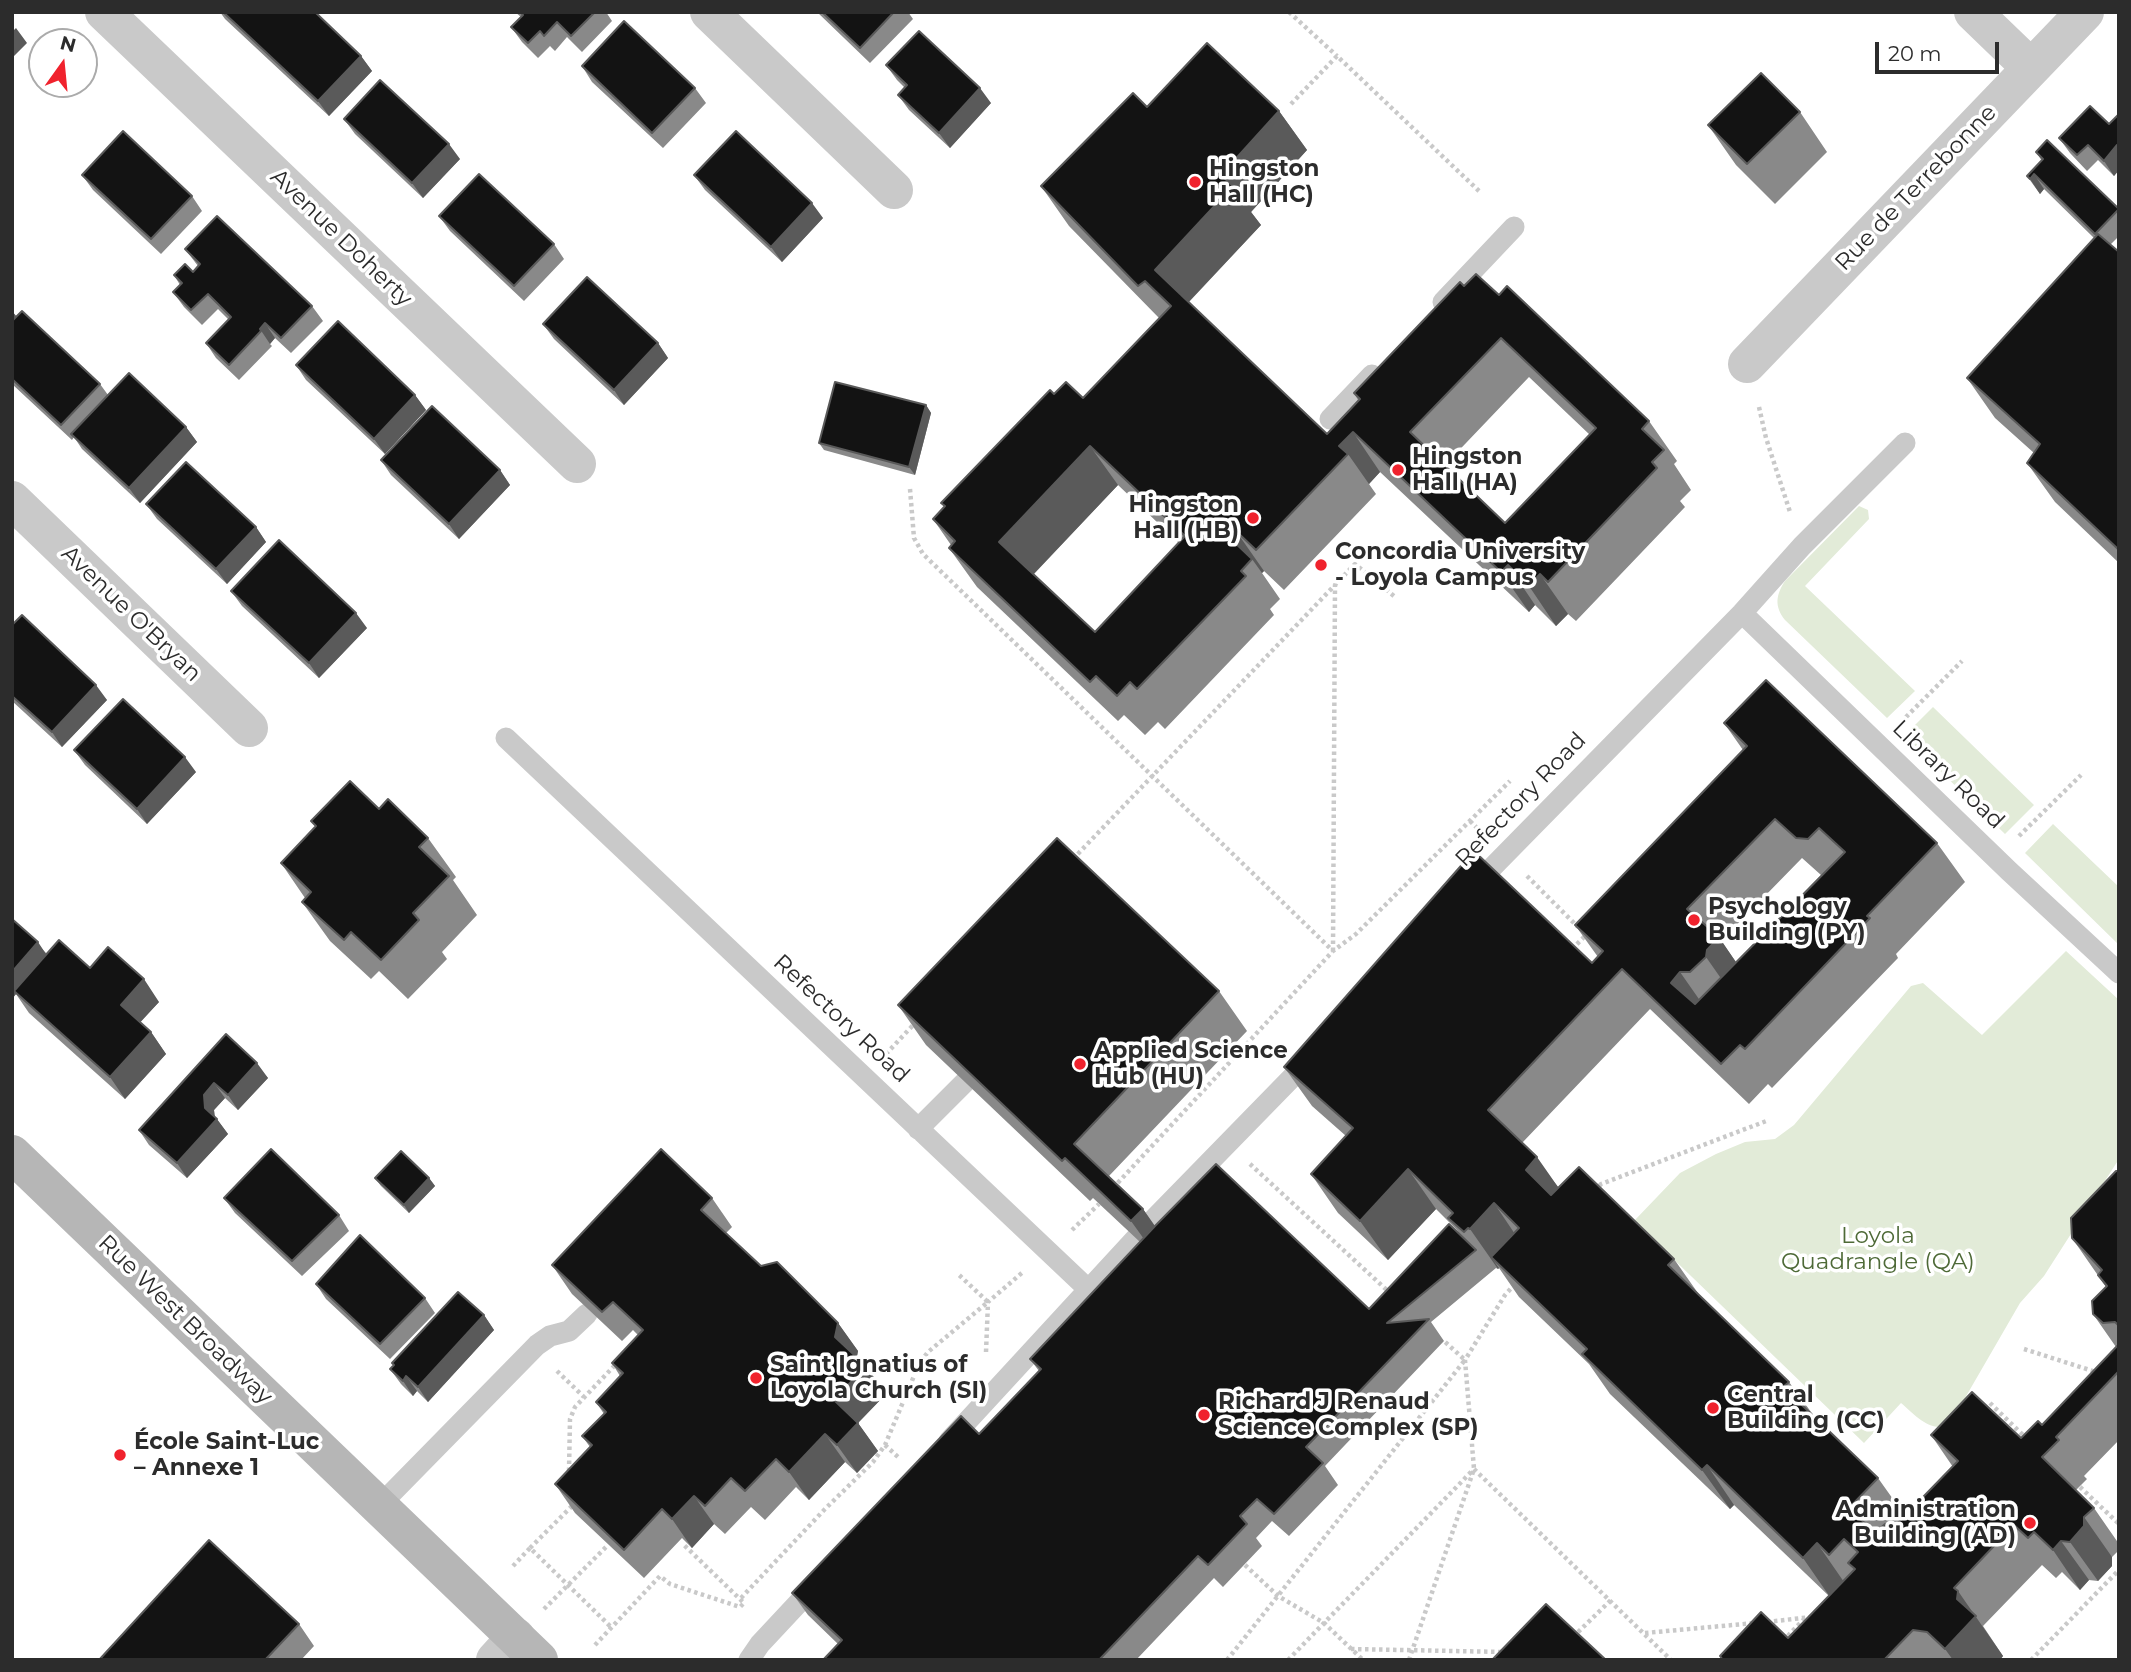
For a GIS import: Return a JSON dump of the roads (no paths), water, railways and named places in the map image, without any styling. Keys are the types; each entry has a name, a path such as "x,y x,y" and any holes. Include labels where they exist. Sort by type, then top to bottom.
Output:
{"street":[{"name":"Avenue Doherty","path":"104,12 577,464"},
{"path":"709,12 894,190"},
{"path":"1973,12 2031,68"},
{"name":"Rue de Terrebonne","path":"1747,364 2085,12"},
{"name":"Avenue O'Bryan","path":"12,500 249,728"},
{"name":"Rue West Broadway","path":"12,1154 379,1506 517,1652"}],"lane":[{"path":"1427,318 1514,227"},
{"path":"1330,419 1388,359"},
{"name":"Refectory Road","path":"1457,904 1905,443"},
{"name":"Library Road","path":"1742,613 2009,871 2119,973"},
{"name":"Refectory Road","path":"506,738 1089,1290"},
{"path":"939,1452 1142,1232 1324,1045"},
{"path":"918,1129 965,1082"},
{"path":"379,1506 537,1345 550,1336 569,1331 587,1314"},
{"path":"749,1660 760,1644 832,1566"}],"place":[{"name":"Hingston Hall (HC)","path":"1195,182"},
{"name":"Hingston Hall (HA)","path":"1398,470"},
{"name":"Hingston Hall (HB)","path":"1253,518"},
{"name":"Concordia University - Loyola Campus","path":"1321,565"},
{"name":"Psychology Building (PY)","path":"1694,920"},
{"name":"Applied Science Hub (HU)","path":"1080,1064"},
{"name":"Saint Ignatius of Loyola Church (SI)","path":"756,1378"},
{"name":"Central Building (CC)","path":"1713,1408"},
{"name":"Richard J Renaud Science Complex (SP)","path":"1204,1415"},
{"name":"École Saint-Luc – Annexe 1","path":"120,1455"},
{"name":"Administration Building (AD)","path":"2030,1523"}],"park label":[{"name":"Loyola Quadrangle (QA)","path":"1878,1249"}]}
